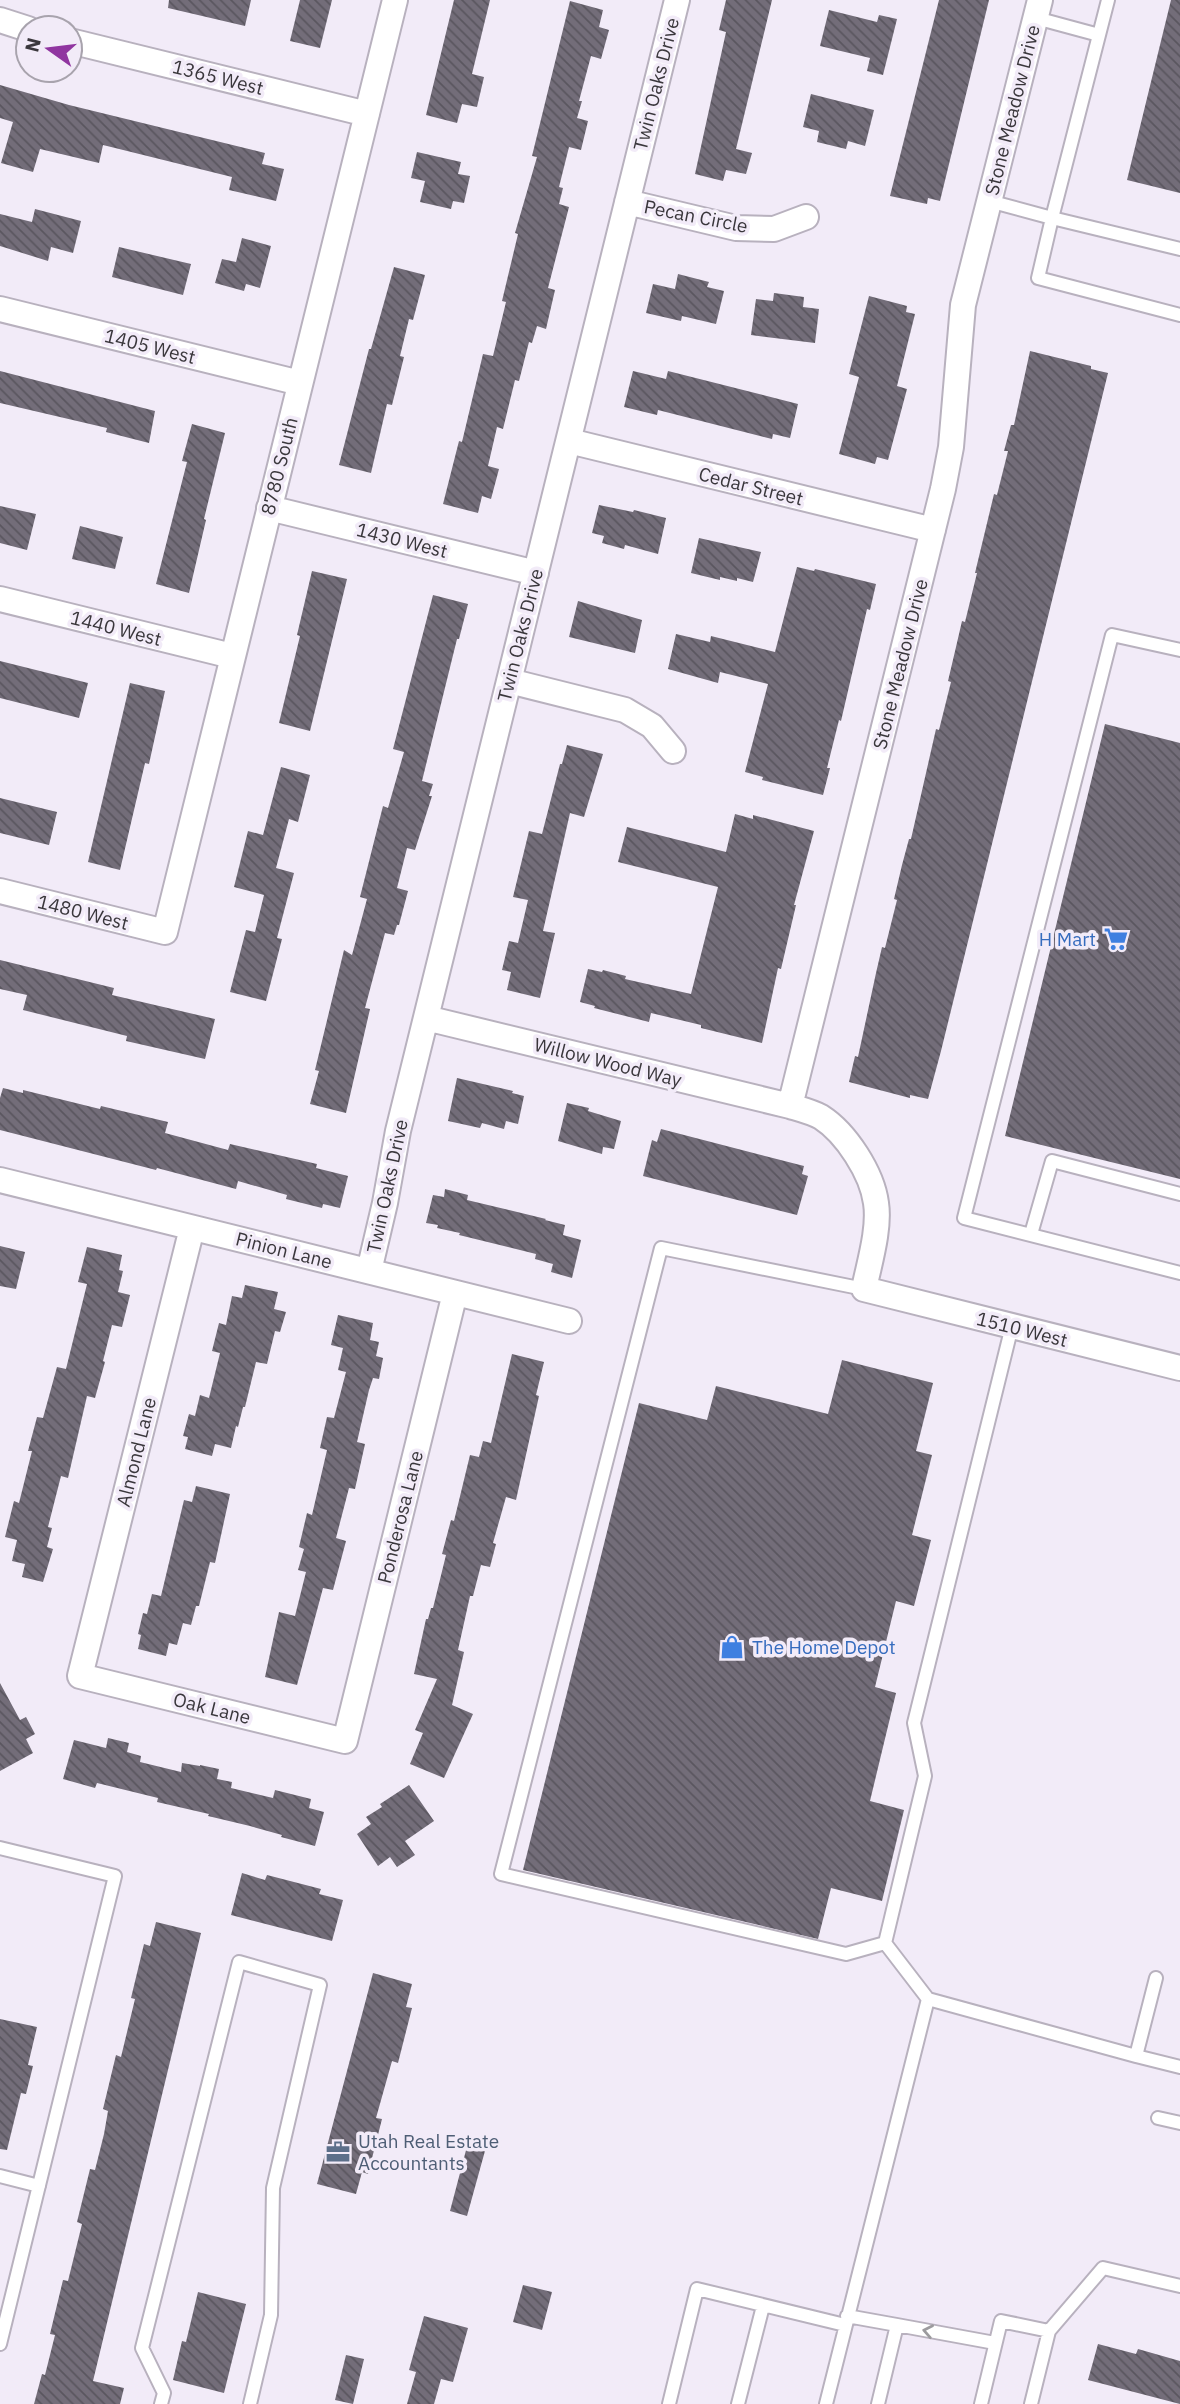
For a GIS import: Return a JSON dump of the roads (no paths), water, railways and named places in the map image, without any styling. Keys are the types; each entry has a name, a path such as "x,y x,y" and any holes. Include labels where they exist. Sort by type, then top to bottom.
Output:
{"street":[{"name":"8780 South","path":"165,932 395,0"},
{"name":"Twin Oaks Drive","path":"369,1270 398,1131 677,0"},
{"name":"Stone Meadow Drive","path":"790,1106 933,530 951,447 963,305 1038,9"},
{"name":"1365 West","path":"84,44 367,114"},
{"name":"Pecan Circle","path":"627,202 736,228 774,229 806,217"},
{"name":"1405 West","path":"0,309 300,383"},
{"name":"Cedar Street","path":"569,441 933,530"},
{"name":"1430 West","path":"269,508 536,573"},
{"name":"1440 West","path":"0,599 232,656"},
{"path":"509,681 625,710 652,726 673,751"},
{"name":"1480 West","path":"0,891 165,932"},
{"name":"Willow Wood Way","path":"426,1018 790,1106"},
{"path":"790,1106 819,1116 844,1137 862,1164 876,1203 874,1239 864,1289"},
{"name":"Pinion Lane","path":"0,1180 569,1321"},
{"name":"Almond Lane","path":"80,1676 192,1228"},
{"name":"1510 West","path":"864,1289 1180,1368"},
{"name":"Ponderosa Lane","path":"345,1741 456,1293"},
{"name":"Oak Lane","path":"80,1676 345,1741"}],"lane":[{"path":"1108,0 1038,278 1180,315"},
{"path":"1038,9 1099,35"},
{"path":"989,201 1180,249"},
{"path":"1180,650 1112,635 964,1218 1180,1273"},
{"path":"1031,1234 1052,1161 1180,1194"},
{"path":"864,1289 661,1248 501,1874 846,1954 884,1943"},
{"path":"884,1943 925,1776 914,1723 1012,1326"},
{"path":"0,1848 115,1876 0,2344"},
{"path":"884,1943 928,1999 1180,2067"},
{"path":"161,2404 164,2393 142,2348 239,1962 320,1985 273,2188 271,2315 250,2404"},
{"path":"1136,2056 1156,1978"},
{"path":"826,2404 928,1999"},
{"path":"1158,2118 1180,2123"},
{"path":"0,2176 39,2186"},
{"path":"1031,2404 1049,2332 1103,2268 1180,2286"},
{"path":"668,2404 697,2289 763,2306 846,2320 897,2325 995,2343"},
{"path":"738,2404 763,2306"},
{"path":"981,2404 1001,2321 1049,2332"},
{"path":"878,2404 897,2325"}],"place":[{"name":"H Mart","path":"1116,939"},
{"name":"The Home Depot","path":"732,1647"},
{"name":"Utah Real Estate Accountants","path":"338,2152"}]}
